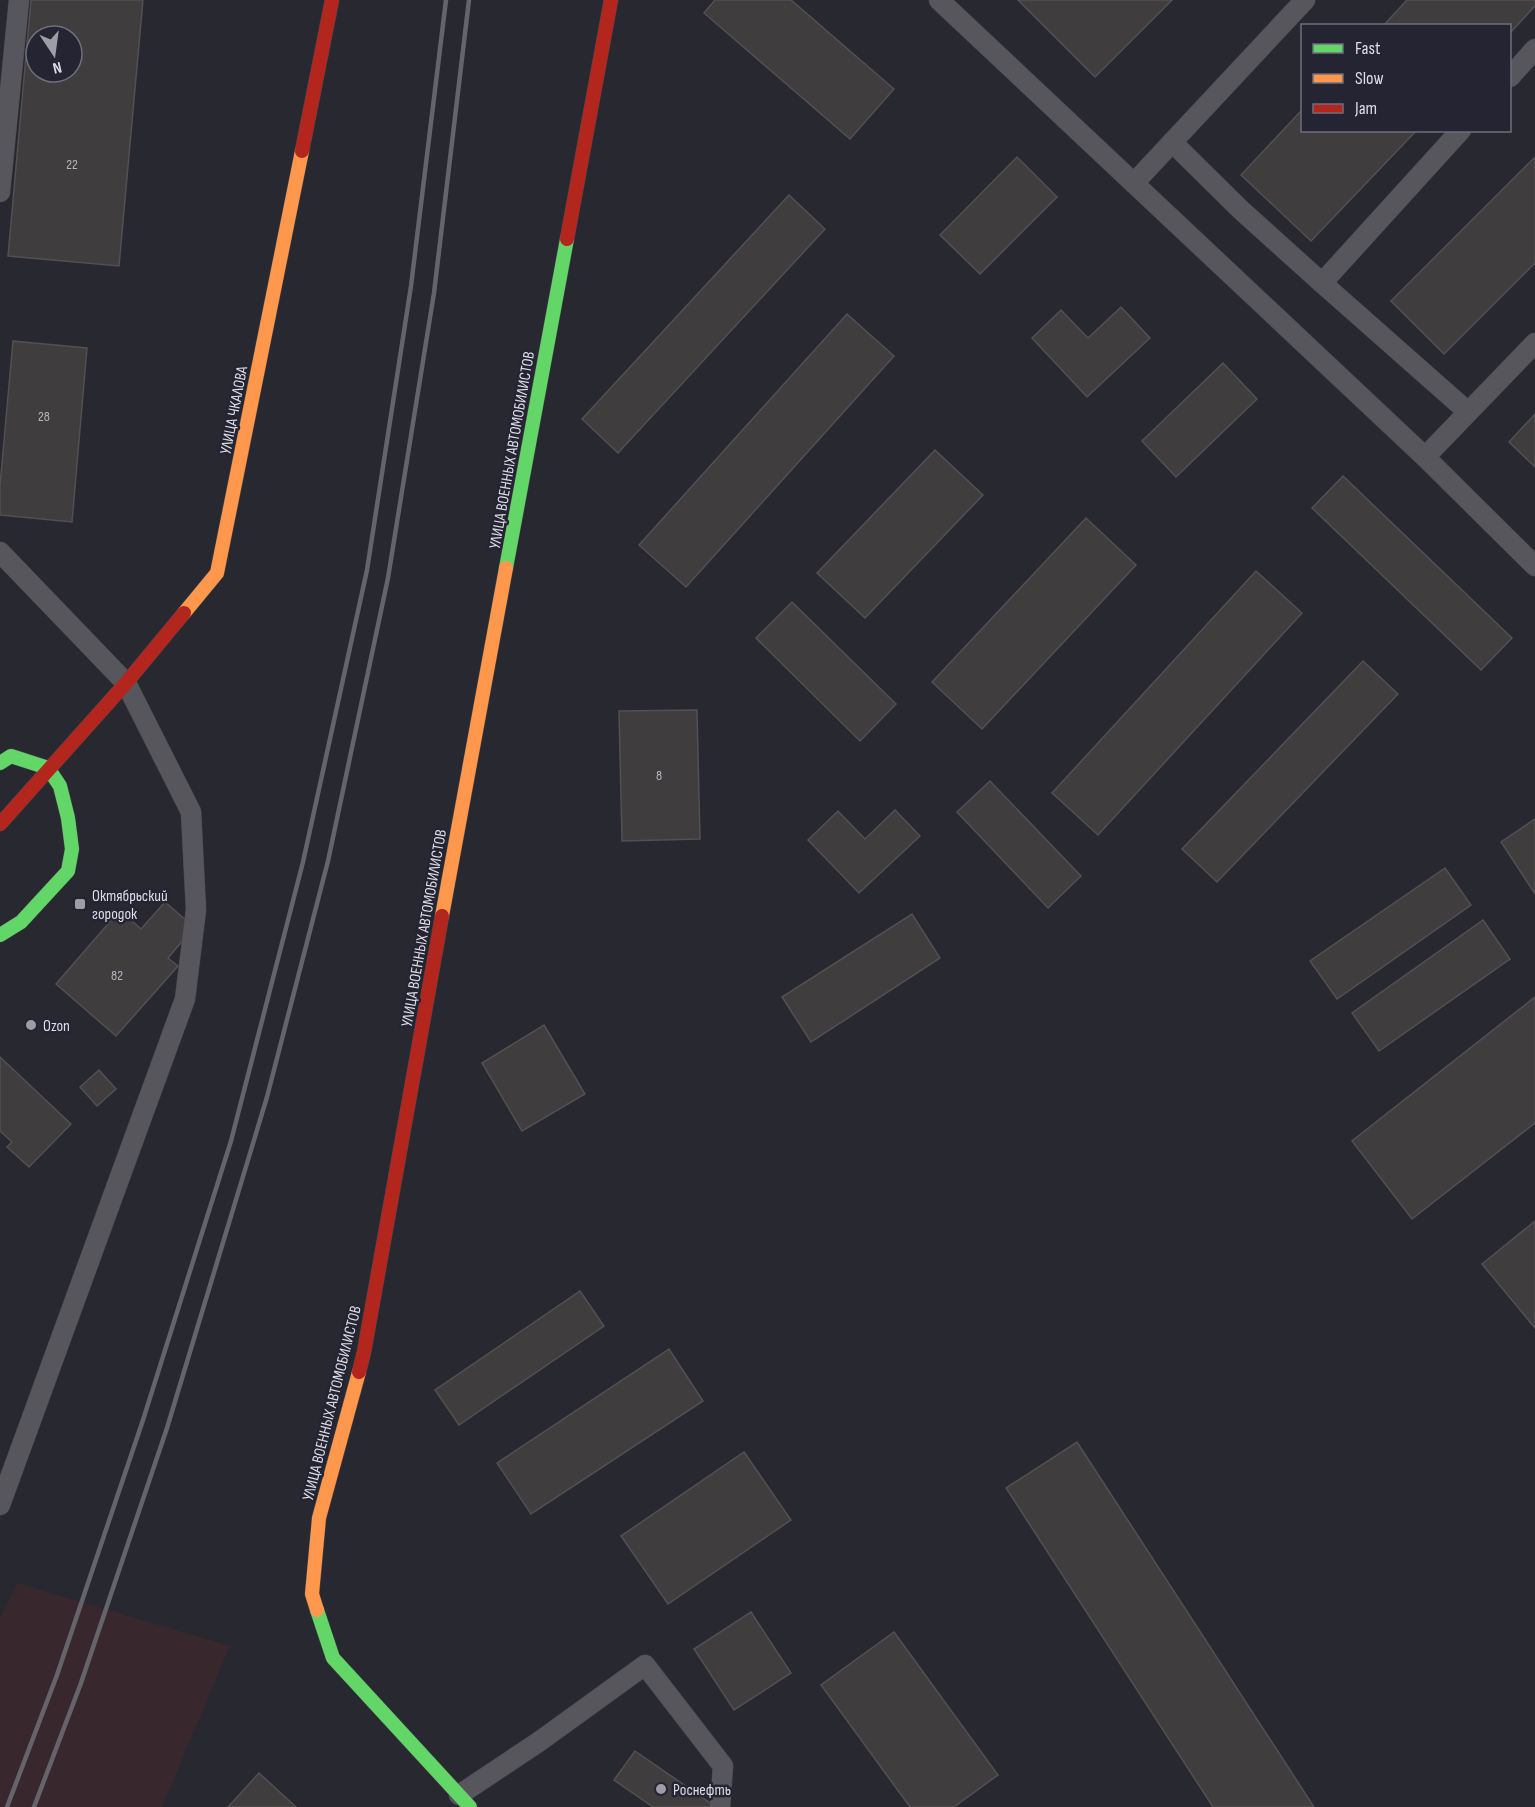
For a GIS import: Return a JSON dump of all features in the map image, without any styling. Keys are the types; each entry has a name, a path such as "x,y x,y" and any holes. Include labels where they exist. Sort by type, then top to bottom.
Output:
{"street":[{"name":"УЛИЦА ЧКАЛОВА","path":"0,824 126,683 217,573 333,0"},
{"name":"УЛИЦА ВОЕННЫХ АВТОМОБИЛИСТОВ","path":"465,1801 333,1658 312,1594 319,1518 364,1352 610,0"},
{"path":"0,763 11,756 48,768 60,786 68,818 72,849 68,872 21,922 0,935"}],"lane":[{"path":"0,192 19,0"},
{"path":"939,0 1425,457 1535,566"},
{"path":"1134,183 1305,0"},
{"path":"1511,75 1535,49"},
{"path":"1322,283 1459,132"},
{"path":"1172,142 1241,210 1468,412"},
{"path":"1425,457 1535,343"},
{"path":"0,552 126,683 191,812 196,910 185,999 0,1505"},
{"path":"465,1801 540,1742 645,1665 723,1766 720,1807"}],"shaded area":[{"path":"17,1583 230,1646 162,1807 0,1807 0,1618"}],"building":[{"path":"31,0 143,0 119,266 8,256 24,78 24,84 84,84 84,24 29,24"},
{"path":"715,0 791,0 894,89 850,139 704,13"},
{"path":"1018,0 1172,0 1095,77"},
{"path":"1407,0 1535,0 1535,6 1511,32 1511,24 1385,24"},
{"path":"1301,111 1301,132 1415,132 1311,241 1241,175"},
{"path":"1017,157 1057,197 980,274 940,235"},
{"path":"1535,157 1535,263 1444,354 1391,301"},
{"path":"789,195 825,229 618,453 582,419"},
{"path":"1121,307 1150,338 1087,397 1032,338 1061,310 1088,338"},
{"path":"847,314 894,356 686,587 639,545"},
{"path":"13,341 87,348 72,522 0,515 0,485"},
{"path":"1223,363 1257,399 1176,477 1142,441"},
{"path":"1535,414 1535,467 1509,442"},
{"path":"935,450 983,495 865,618 817,573"},
{"path":"1343,476 1512,638 1481,670 1312,508"},
{"path":"1086,518 1136,565 982,729 932,682"},
{"path":"1256,571 1302,613 1098,835 1052,793"},
{"path":"792,602 896,704 860,741 756,638"},
{"path":"1363,661 1398,694 1217,882 1182,849"},
{"path":"697,710 700,839 622,841 619,711"},
{"path":"990,781 1081,876 1048,908 957,812"},
{"path":"895,810 920,836 859,893 808,840 838,811 865,839"},
{"path":"1535,819 1535,894 1501,842"},
{"path":"1445,868 1471,905 1337,999 1310,961"},
{"path":"165,902 194,927 168,958 178,966 116,1036 56,984 120,910 141,929"},
{"path":"912,914 940,958 811,1042 782,997"},
{"path":"1483,920 1510,959 1379,1051 1352,1013"},
{"path":"1535,997 1535,1123 1412,1219 1352,1141"},
{"path":"544,1025 585,1094 522,1131 482,1063"},
{"path":"0,1057 71,1124 29,1167 7,1147 12,1142 0,1131"},
{"path":"99,1070 116,1089 97,1106 80,1087"},
{"path":"1535,1221 1535,1328 1482,1264"},
{"path":"580,1291 604,1326 459,1425 435,1390"},
{"path":"669,1349 703,1401 531,1514 497,1463"},
{"path":"1077,1442 1314,1807 1213,1807 1006,1488"},
{"path":"744,1452 791,1520 668,1604 621,1536"},
{"path":"751,1612 791,1673 734,1710 694,1649"},
{"path":"894,1632 998,1775 954,1807 910,1807 821,1685"},
{"path":"635,1751 716,1807 653,1807 614,1780"},
{"path":"259,1773 296,1807 228,1807"}],"railway":[{"path":"7,1807 57,1675 143,1420 231,1141 303,862 367,570 411,286 446,0"},
{"path":"34,1807 81,1683 167,1428 267,1097 328,861 388,578 434,293 469,0"}],"traffic: fast":[{"path":"506,568 567,239"},
{"path":"0,763 11,756 48,768 60,786 68,818 72,849 68,871 21,922 0,935"},
{"path":"317,1610 333,1658 470,1807"}],"traffic: slow":[{"path":"184,613 217,573 302,151"},
{"path":"442,916 506,568"},
{"path":"317,1610 312,1594 319,1518 359,1372"}],"traffic: jam":[{"path":"302,151 332,0"},
{"path":"567,239 611,0"},
{"path":"0,824 126,683 184,613"},
{"path":"359,1372 442,916"}],"place":[{"name":"Октябрьский городок","path":"80,904"},
{"name":"Ozon","path":"31,1025"},
{"name":"Роснефть","path":"661,1789"}]}
